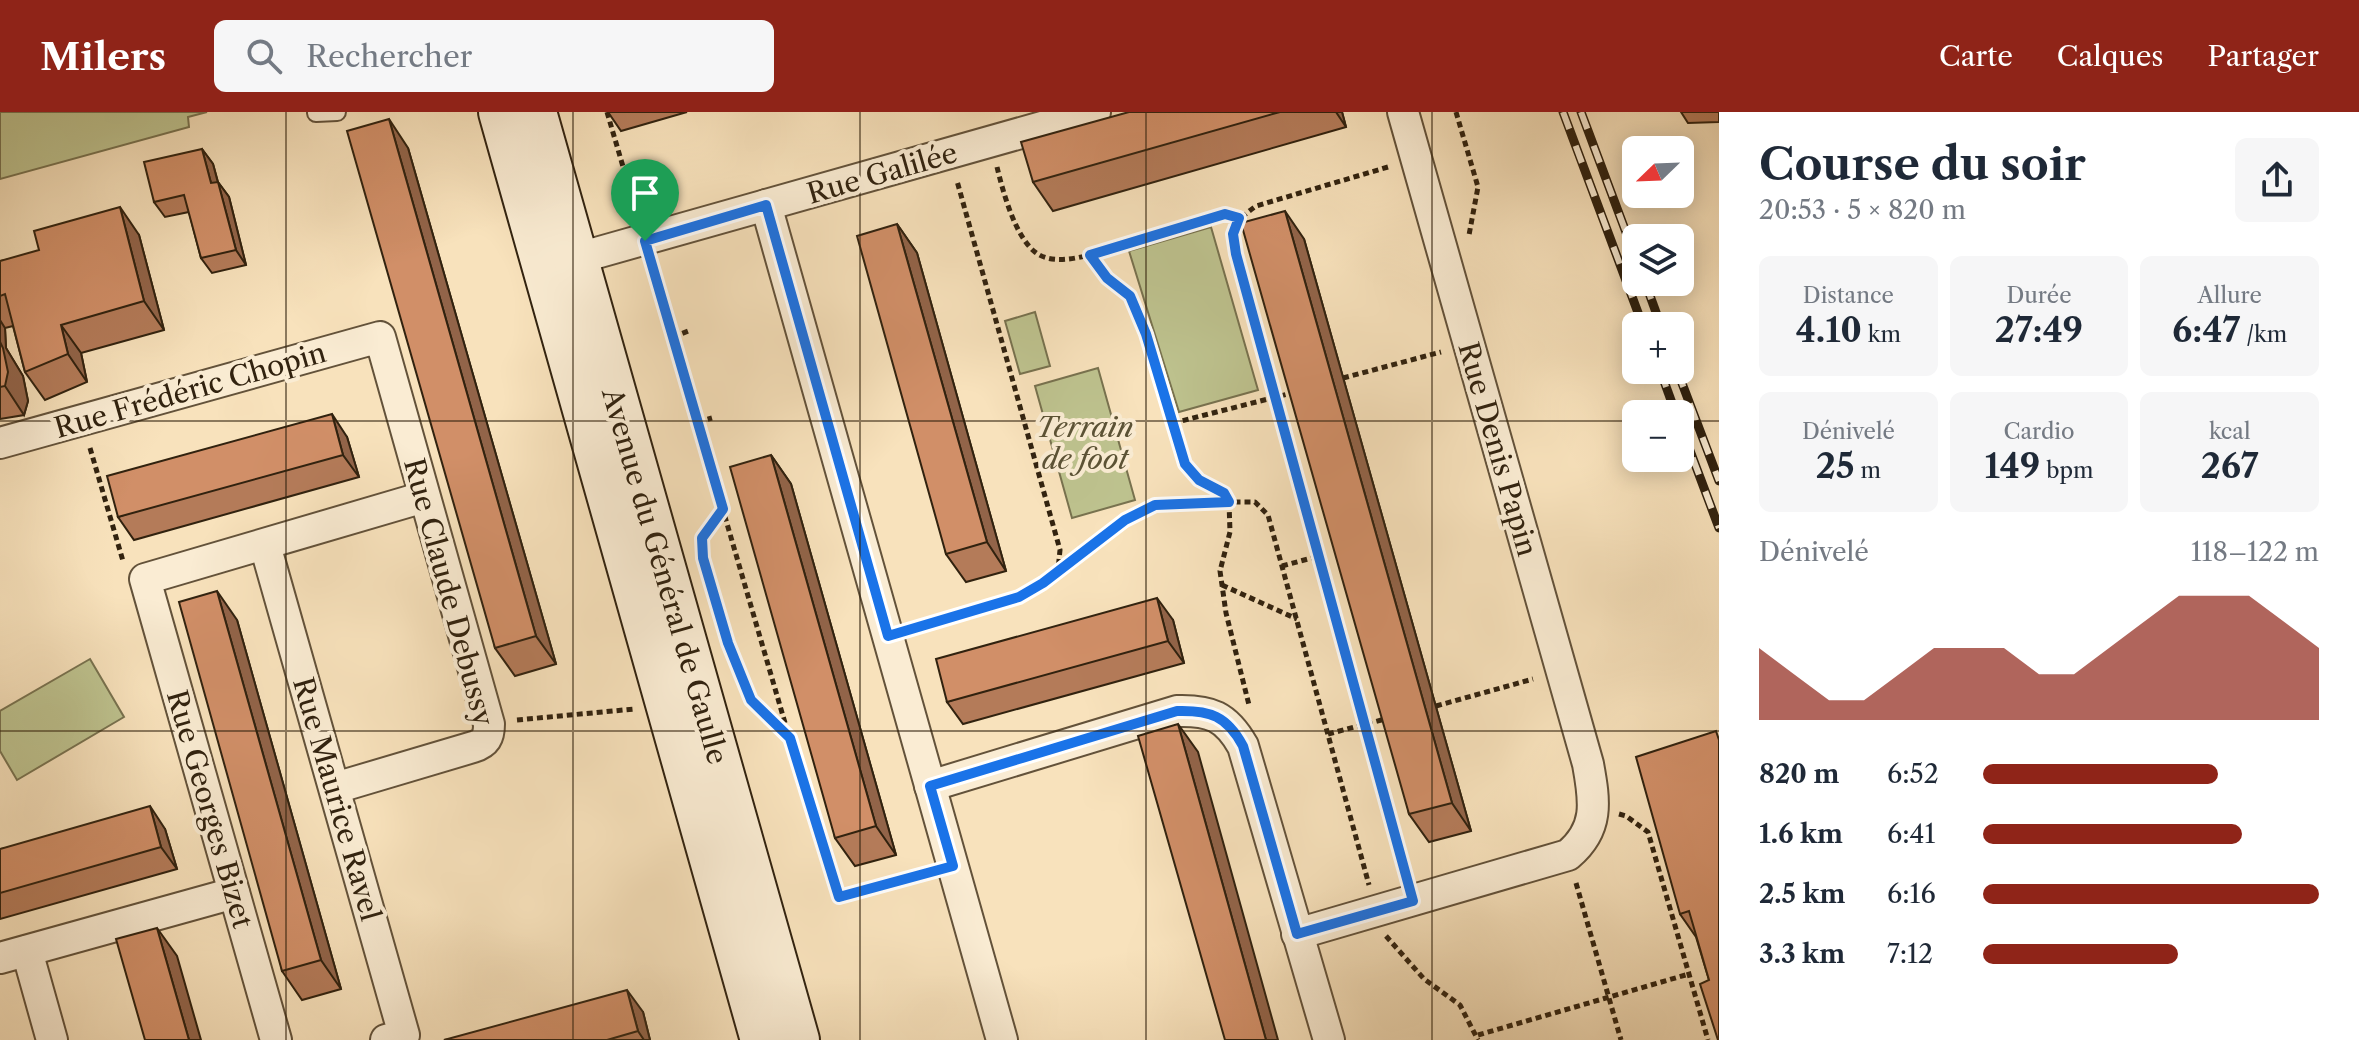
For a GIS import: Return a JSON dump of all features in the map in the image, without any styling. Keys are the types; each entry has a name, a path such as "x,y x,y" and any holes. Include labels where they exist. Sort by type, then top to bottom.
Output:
{"main road":[{"name":"Avenue du Général de Gaulle","path":"501,112 763,1040"},
{"name":"Avenue du Général de Gaulle","path":"534,112 797,1040"}],"street":[{"name":"Rue Galilée","path":"575,259 1095,112"},
{"name":"Rue Denis Papin","path":"1403,112 1562,672 1593,796"},
{"path":"766,205 1002,1040"},
{"name":"Rue Frédéric Chopin","path":"0,443 380,337"},
{"name":"Rue Claude Debussy","path":"335,788 483,744 489,736 489,724 380,337"},
{"path":"145,579 424,497"},
{"name":"Rue Maurice Ravel","path":"265,545 404,1035 386,1040"},
{"name":"Rue Georges Bizet","path":"145,579 276,1040"},
{"path":"930,786 1177,711 1209,714 1223,719 1235,731 1249,765 1329,1040"},
{"path":"1297,934 1568,855 1588,834 1593,796"},
{"path":"52,1040 14,955 234,893"}],"lane":[{"path":"316,113 337,112"}],"path":[{"path":"607,112 839,897 953,866"},
{"path":"990,142 1014,222 1036,253 1067,260 1225,214 1239,218"},
{"path":"949,154 1052,516 1060,550 1058,570"},
{"path":"1413,901 1233,234 1239,218 1256,206 1417,158"},
{"path":"1090,255 1107,278 1130,296 1146,334 1185,464 1199,480 1224,493 1229,502 1230,532 1220,571 1221,584 1251,715 1235,731"},
{"path":"673,337 691,330"},
{"path":"1343,378 1469,345"},
{"path":"1173,423 1301,390"},
{"path":"698,422 712,418"},
{"path":"82,420 124,564 145,579"},
{"path":"888,636 1019,597 1043,583 1125,520 1155,505 1255,502 1268,515 1382,932 1397,951 1424,979 1460,1005 1478,1038 1689,974"},
{"path":"723,509 702,538 703,558 711,586 728,643 751,700 790,738"},
{"path":"1282,566 1319,556"},
{"path":"1221,584 1297,619"},
{"path":"1436,706 1562,672"},
{"path":"489,724 622,712 666,703"},
{"path":"1328,734 1394,717"},
{"path":"1593,796 1648,832 1708,1040"},
{"path":"1568,855 1621,1040"}],"green space":[{"path":"0,112 207,112 188,117 189,127 0,179"},
{"path":"1211,227 1258,390 1179,412 1129,251"},
{"path":"1035,312 1050,366 1020,374 1005,321"},
{"name":"Terrain de foot","path":"1098,368 1135,500 1072,518 1035,386"},
{"path":"90,659 124,717 17,780 0,751 0,711"}],"building":[{"path":"1129,112 1280,112 1033,182 1021,142"},
{"path":"389,119 536,636 495,648 347,131"},
{"path":"202,149 211,183 218,182 236,250 201,258 184,195 154,202 144,162"},
{"path":"120,207 144,301 61,325 68,354 25,372 5,294 0,296 0,261 39,250 34,231"},
{"path":"1285,211 1452,803 1409,814 1241,223"},
{"path":"897,224 987,542 946,554 857,236"},
{"path":"0,342 8,372 5,386 0,387"},
{"path":"332,414 343,455 118,517 107,476"},
{"path":"771,455 876,826 835,838 730,467"},
{"path":"217,591 321,960 282,971 179,602"},
{"path":"1157,598 1168,641 947,702 936,659"},
{"path":"1178,724 1266,1040 1225,1040 1138,736"},
{"path":"1716,731 1719,740 1719,1040 1700,984 1709,980 1689,911 1680,914 1636,757"},
{"path":"150,806 161,847 0,893 0,849"},
{"path":"157,928 189,1040 145,1040 116,939"},
{"path":"627,990 638,1031 607,1040 444,1040"}],"railway":[{"path":"1563,112 1638,312"},
{"path":"1581,112 1623,224"},
{"path":"1650,296 1656,312"},
{"path":"1665,384 1671,400"},
{"path":"1682,384 1719,481"},
{"path":"1694,461 1719,528"}],"route":[{"path":"766,205 888,636 1019,597 1043,583 1125,520 1155,505 1229,502 1224,493 1199,480 1185,464 1146,334 1130,296 1107,278 1090,255 1188,223 1225,214 1239,218 1233,234 1236,254 1413,901 1297,934 1243,746 1235,731 1223,719 1192,711 1177,711 930,786 953,866 839,897 790,738 751,700 728,643 703,558 702,538 723,509 645,241 766,205"}]}
